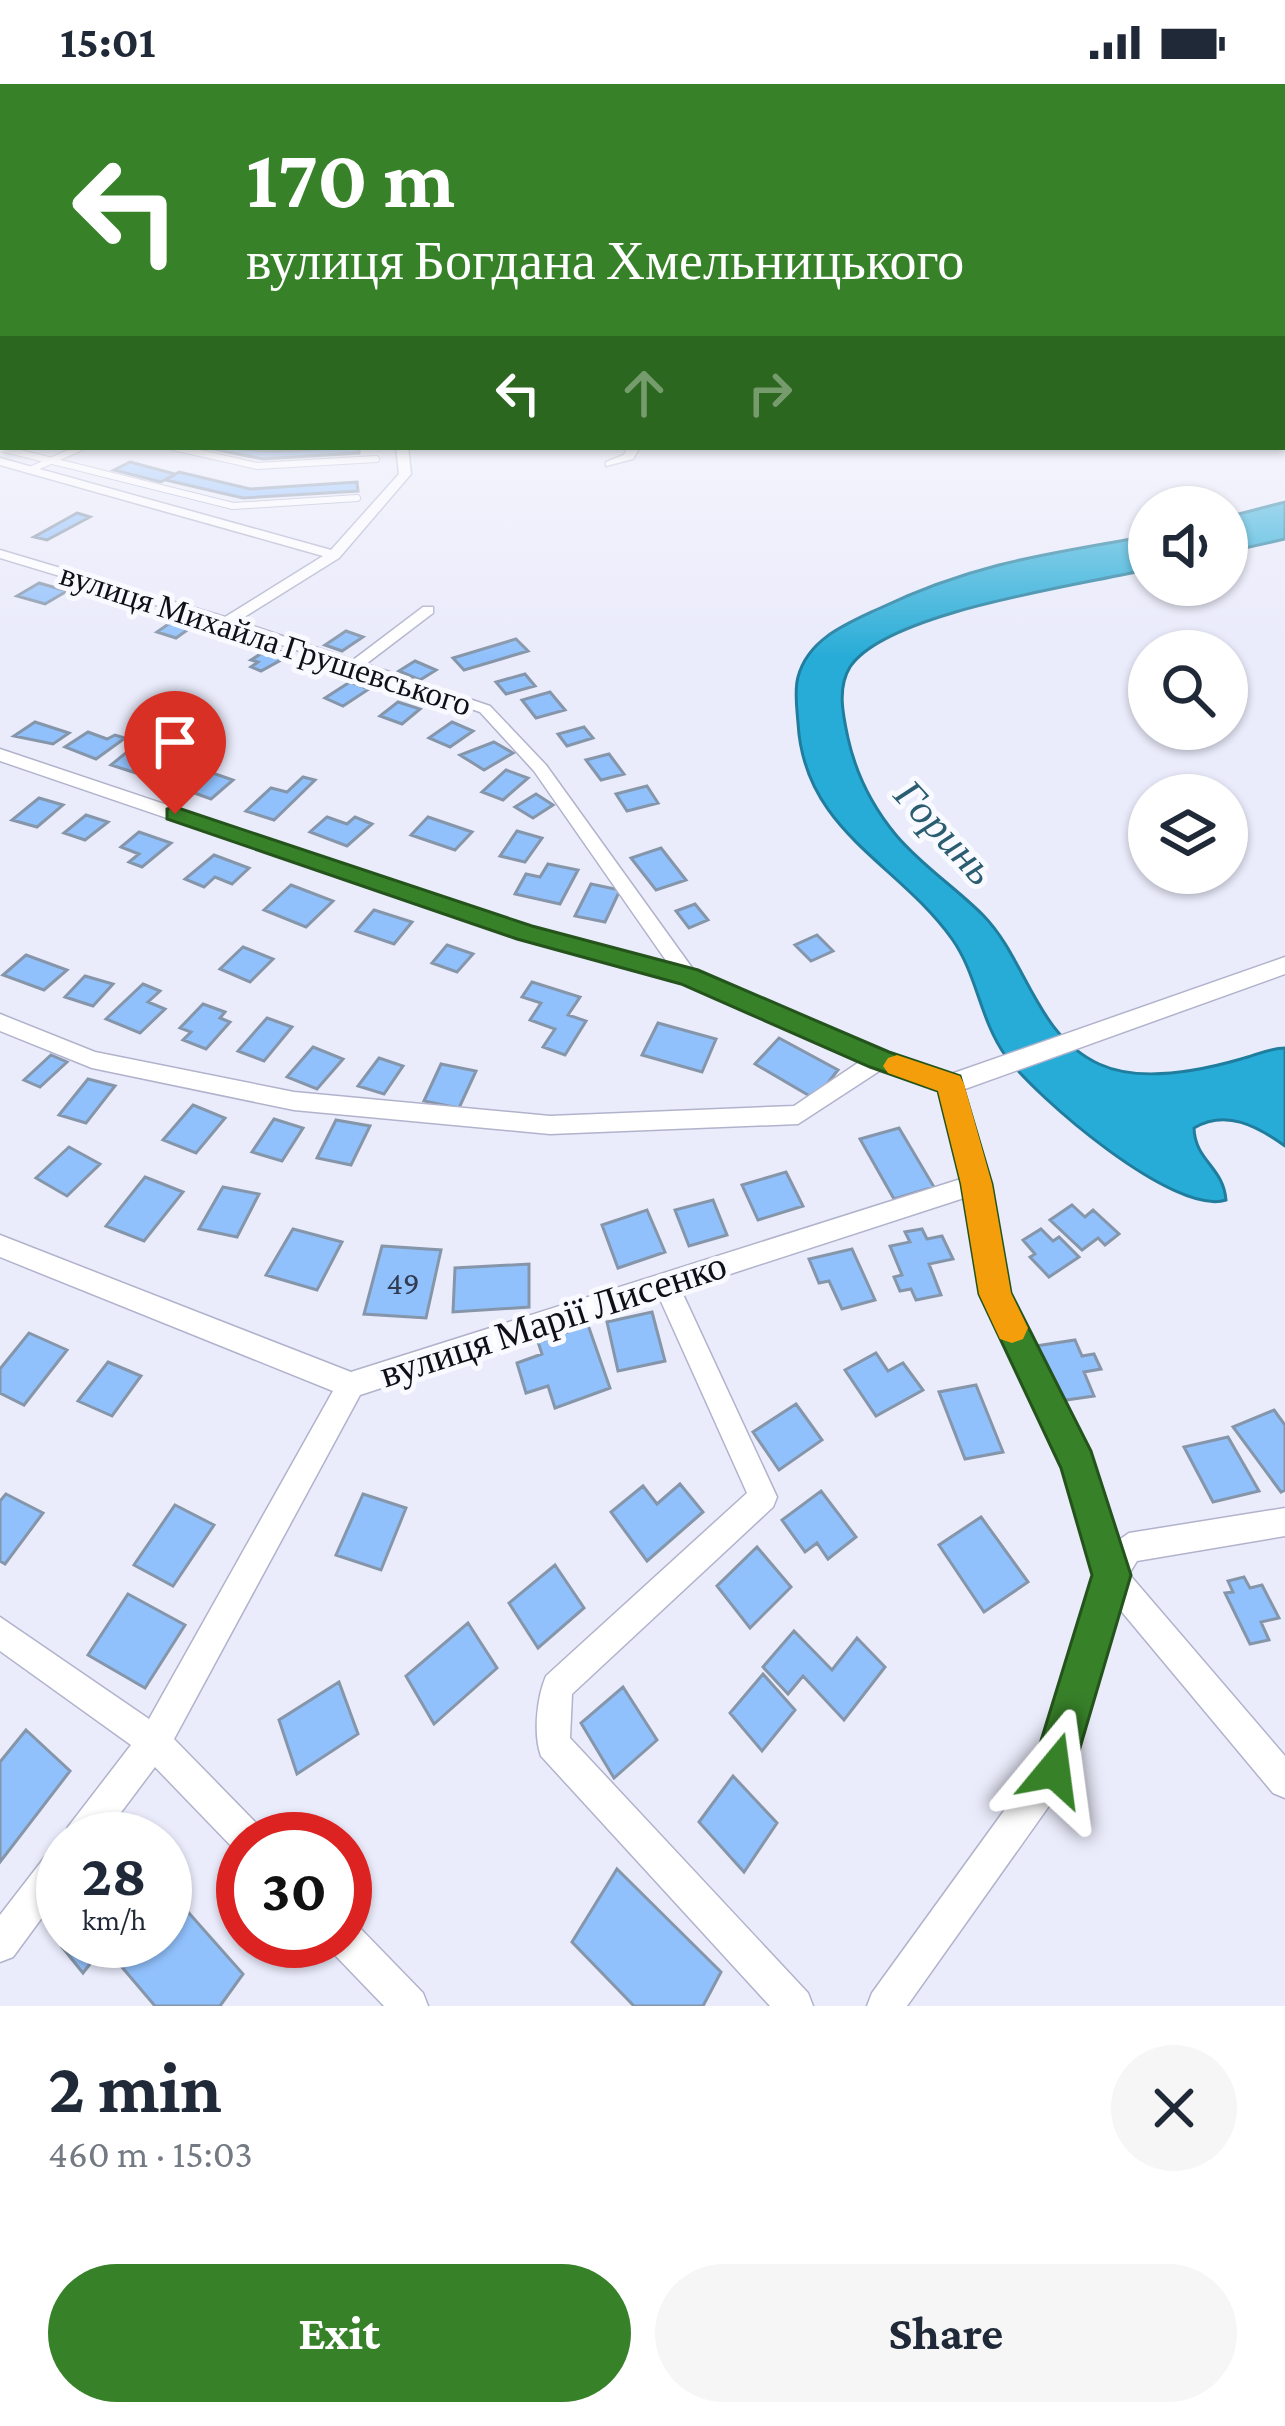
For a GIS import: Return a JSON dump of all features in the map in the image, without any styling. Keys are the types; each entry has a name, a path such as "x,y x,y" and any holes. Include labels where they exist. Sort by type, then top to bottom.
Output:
{"street":[{"path":"58,478 334,555"},
{"path":"227,622 334,555 402,478"},
{"name":"вулиця Михайла Грушевського","path":"0,554 21,566 227,622 485,709 540,768 688,977"},
{"path":"353,668 428,610"},
{"path":"0,755 526,933 688,977 880,1060 950,1084 1285,965"},
{"path":"0,1022 92,1060 294,1102 550,1125 797,1115 880,1060"},
{"path":"950,1084 976,1184 995,1294 1078,1464 1111,1575 1285,1781"},
{"name":"вулиця Марії Лисенко","path":"0,1246 352,1385 976,1184"},
{"path":"664,1282 763,1497 557,1687 553,1744 795,2006"},
{"path":"101,1812 154,1742 352,1385"},
{"path":"885,2006 1054,1770 1111,1575 1129,1548 1285,1522"},
{"path":"0,1632 154,1742 222,1812"},
{"path":"0,1944 36,1897"},
{"path":"372,1967 410,2006"}],"lane":[{"path":"118,478 232,506 357,498"}],"water":[{"path":"1285,502 1285,539 1248,547 1248,512"},
{"path":"1128,540 1128,573 989,603 903,630 871,647 846,675 842,693 848,738 866,789 896,835 983,915 1011,953 1046,1016 1077,1051 1115,1070 1151,1074 1207,1068 1285,1048 1285,1146 1241,1122 1218,1120 1194,1128 1226,1200 1203,1200 1142,1173 1075,1124 1021,1074 997,1041 952,939 835,819 804,760 796,688 803,664 819,643 913,593 1043,555"}],"building":[{"path":"203,478 250,489 357,482 358,491 243,498 166,480"},
{"path":"77,513 90,517 47,540 34,537"},
{"path":"39,583 67,591 45,604 17,596"},
{"path":"180,616 200,621 176,638 157,632"},
{"path":"346,631 363,637 342,651 325,645"},
{"path":"516,639 528,651 464,670 453,658"},
{"path":"270,648 290,655 261,671 251,667 258,662 251,660"},
{"path":"415,661 436,670 420,680 399,671"},
{"path":"525,674 535,686 506,694 496,682"},
{"path":"350,682 369,689 343,706 325,698"},
{"path":"550,692 565,710 536,718 522,700"},
{"path":"398,702 420,709 402,724 380,716"},
{"path":"35,722 69,733 53,744 14,736"},
{"path":"452,722 473,731 450,747 429,738"},
{"path":"584,727 593,738 567,746 558,734"},
{"path":"88,732 107,739 125,738 96,759 65,747"},
{"path":"494,742 513,753 484,770 460,755"},
{"path":"127,752 163,758 142,775 111,765"},
{"path":"609,754 624,774 601,780 586,760"},
{"path":"201,769 233,780 211,799 178,787"},
{"path":"506,770 528,778 503,800 482,792"},
{"path":"303,777 315,780 274,820 246,811 271,788 287,792"},
{"path":"647,786 658,803 627,811 616,794"},
{"path":"536,794 553,805 533,818 515,807"},
{"path":"39,798 63,805 37,827 12,820"},
{"path":"86,815 108,822 85,840 64,833"},
{"path":"327,817 347,824 355,817 372,824 347,846 310,832"},
{"path":"428,817 472,832 455,850 411,835"},
{"path":"517,831 542,838 525,862 500,856"},
{"path":"139,832 171,843 142,867 129,862 139,854 121,847"},
{"path":"661,848 686,880 656,890 631,858"},
{"path":"214,855 249,868 232,884 215,877 204,887 185,879"},
{"path":"548,864 578,870 560,904 515,894 526,874 540,877"},
{"path":"591,884 620,890 605,922 575,916"},
{"path":"291,885 333,901 306,927 264,910"},
{"path":"695,904 708,920 689,928 676,911"},
{"path":"374,910 412,922 394,944 356,931"},
{"path":"817,935 833,951 811,961 795,945"},
{"path":"447,945 473,954 457,972 432,963"},
{"path":"243,947 273,959 250,982 220,969"},
{"path":"26,955 67,970 44,990 3,975"},
{"path":"85,976 113,984 93,1006 65,997"},
{"path":"532,982 580,997 568,1015 586,1021 565,1055 543,1047 555,1029 530,1020 541,1003 522,997"},
{"path":"143,984 160,991 148,1002 165,1009 140,1033 106,1019"},
{"path":"203,1004 225,1012 220,1018 230,1022 206,1049 183,1040 191,1032 180,1028"},
{"path":"267,1018 292,1027 264,1061 238,1051"},
{"path":"658,1023 716,1039 702,1072 642,1055"},
{"path":"779,1038 838,1070 815,1099 755,1064"},
{"path":"313,1047 343,1059 317,1089 287,1077"},
{"path":"51,1055 67,1062 40,1087 24,1080"},
{"path":"379,1058 403,1066 384,1094 358,1086"},
{"path":"441,1064 476,1071 459,1108 424,1101"},
{"path":"88,1079 115,1086 86,1123 59,1115"},
{"path":"193,1105 225,1118 196,1153 163,1140"},
{"path":"274,1119 303,1128 282,1161 252,1152"},
{"path":"336,1120 370,1126 351,1165 317,1158"},
{"path":"899,1128 934,1187 894,1199 860,1139"},
{"path":"69,1147 100,1164 67,1196 36,1178"},
{"path":"786,1172 803,1206 758,1220 742,1185"},
{"path":"145,1177 183,1192 144,1241 106,1226"},
{"path":"223,1187 259,1194 237,1237 199,1229"},
{"path":"713,1200 727,1235 689,1246 675,1210"},
{"path":"1072,1205 1085,1217 1093,1210 1119,1234 1105,1245 1098,1238 1082,1250 1050,1220"},
{"path":"647,1210 665,1252 618,1268 602,1225"},
{"path":"293,1229 342,1242 317,1290 266,1275"},
{"path":"922,1229 927,1239 942,1236 953,1259 929,1264 941,1295 916,1300 911,1289 900,1291 894,1277 902,1275 890,1246 910,1242 905,1232"},
{"path":"1041,1229 1053,1241 1059,1237 1079,1257 1049,1277 1030,1257 1035,1254 1023,1240"},
{"path":"382,1246 441,1250 426,1318 364,1314"},
{"path":"852,1249 875,1300 842,1309 829,1281 819,1283 809,1259"},
{"path":"529,1264 529,1307 453,1312 455,1268"},
{"path":"652,1312 665,1361 618,1371 607,1322"},
{"path":"588,1325 610,1388 555,1408 548,1386 526,1393 517,1363 542,1354 538,1342"},
{"path":"29,1333 67,1350 24,1405 0,1393 0,1369"},
{"path":"1075,1340 1082,1356 1094,1354 1101,1369 1084,1372 1094,1396 1059,1401 1036,1346"},
{"path":"876,1353 888,1371 903,1363 923,1390 876,1416 845,1370"},
{"path":"108,1362 141,1376 112,1416 78,1401"},
{"path":"976,1385 1003,1452 965,1459 939,1392"},
{"path":"796,1404 822,1440 779,1470 753,1432"},
{"path":"1274,1410 1285,1425 1285,1490 1281,1492 1233,1427"},
{"path":"1228,1437 1259,1491 1213,1502 1184,1447"},
{"path":"680,1484 703,1512 647,1561 611,1512 643,1486 657,1504"},
{"path":"821,1491 856,1537 828,1559 817,1543 805,1552 782,1520"},
{"path":"6,1494 43,1513 5,1564 0,1561 0,1501"},
{"path":"363,1494 406,1508 381,1570 336,1555"},
{"path":"175,1505 214,1525 173,1586 134,1565"},
{"path":"981,1517 1028,1582 984,1612 939,1545"},
{"path":"757,1547 791,1587 750,1628 717,1586"},
{"path":"555,1565 584,1608 538,1648 509,1603"},
{"path":"1244,1577 1250,1588 1262,1585 1279,1618 1261,1622 1269,1640 1250,1644 1225,1593 1233,1592 1228,1581"},
{"path":"128,1594 185,1625 145,1688 88,1655"},
{"path":"468,1623 497,1668 434,1724 406,1676"},
{"path":"794,1631 832,1670 857,1638 885,1667 844,1720 803,1676 788,1694 763,1667"},
{"path":"763,1674 795,1710 762,1751 730,1713"},
{"path":"339,1682 358,1734 297,1774 279,1720"},
{"path":"623,1687 657,1740 614,1778 581,1723"},
{"path":"26,1730 70,1771 0,1862 0,1762"},
{"path":"733,1776 777,1823 744,1872 699,1822"},
{"path":"617,1869 721,1972 703,2006 634,2006 572,1942"},
{"path":"192,1916 216,1944 216,1968 238,1968 243,1974 220,2006 155,2006 123,1968 192,1968"}],"slow traffic":[{"path":"897,1066 950,1084 976,1184 995,1294 1012,1328"}],"route":[{"path":"175,814 526,933 688,977 880,1060 950,1084 976,1184 995,1294 1078,1464 1111,1575 1054,1770"}],"water label":[{"name":"Горинь","path":"945,832"}]}
